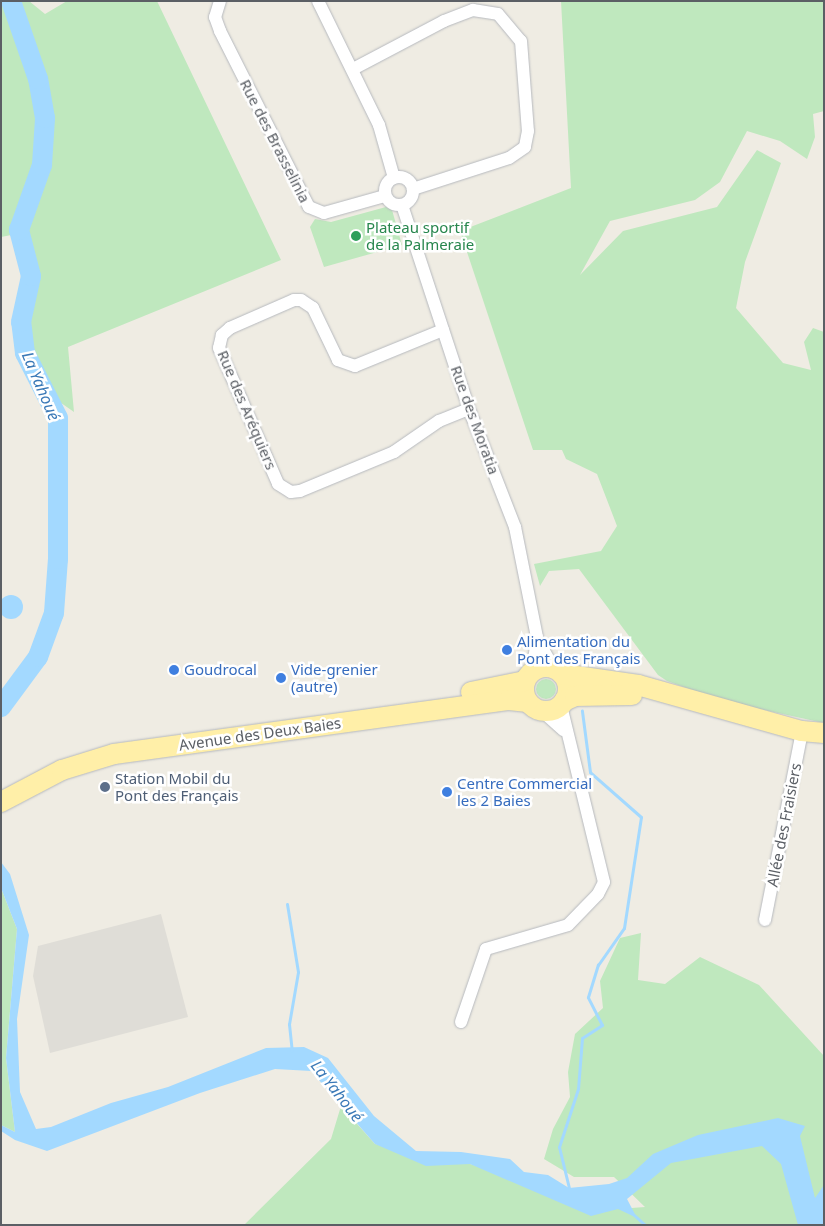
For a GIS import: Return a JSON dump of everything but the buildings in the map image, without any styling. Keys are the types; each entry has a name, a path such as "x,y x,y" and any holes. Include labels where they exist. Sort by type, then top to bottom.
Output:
{"main road":[{"name":"Avenue des Deux Baies","path":"1,790 57,761 109,742 490,690 529,676 558,671"},
{"path":"558,671 638,685 802,731 824,733"},
{"path":"558,671 568,685 562,703"},
{"path":"529,676 534,706"},
{"path":"562,703 575,696 602,694 684,697"},
{"name":"Avenue des Deux Baies","path":"1,802 62,770 114,754 509,700 534,706 562,703"}],"street":[{"name":"Rue des Brasselinia","path":"220,1 215,17 220,31 309,207 324,213 385,196"},
{"path":"318,1 379,125 394,178"},
{"path":"353,69 446,20 473,10 498,14 521,41 528,131 525,148 509,158 413,189"},
{"path":"394,178 406,179 413,189 412,198 402,205 394,204 385,196 387,183 394,178"},
{"name":"Rue des Moratia","path":"402,205 469,409 515,527 537,637 546,660 558,671"},
{"name":"Rue des Aréquiers","path":"443,330 355,366 338,360 313,308 301,300 294,300 230,328 222,335 219,348 278,484 291,492 300,491 394,452 439,421 469,409"},
{"name":"Rue des Moratia","path":"529,676 537,637"},
{"path":"461,1022 486,949 568,925 598,894 604,882 568,736 562,703"},
{"path":"534,706 553,718 568,736"},
{"name":"Allée des Fraisiers","path":"765,920 802,731"}],"shaded area":[{"path":"161,914 188,1017 50,1053 33,976 38,946"}],"green space":[{"path":"1,1 29,1 45,14 67,1 157,1 281,260 68,347 74,412 54,398 29,350 29,314 35,273 27,232 1,237"},
{"path":"561,1 824,1 824,111 813,114 815,137 807,159 780,141 747,131 720,182 695,200 610,221 580,275 623,231 717,207 757,150 781,163 745,262 736,308 783,363 811,370 804,342 813,328 824,332 824,723 723,701 667,681 658,675 579,569 549,571 540,586 534,564 601,551 617,526 597,474 566,459 562,450 533,450 460,231 571,188"},
{"name":"Plateau sportif de la Palmeraie","path":"386,207 392,210 402,245 324,267 310,227 315,219 331,222"},
{"path":"542,679 550,679 556,685 556,693 550,699 542,699 536,693 536,685"},
{"path":"1,888 17,929 6,1058 15,1132 1,1125"},
{"path":"641,933 638,980 665,984 700,957 759,985 824,1056 824,1225 244,1225 331,1139 341,1106 375,1144 470,1164 618,1209 645,1207 614,1177 574,1177 544,1159 553,1129 570,1097 568,1072 575,1034 603,1008 600,981 620,938"}],"water":[{"path":"11,595 19,599 23,607 19,615 11,619 3,615 -1,607 3,599"},
{"path":"1,862 10,874 29,935 17,1019 20,1092 36,1129 51,1127 111,1103 168,1087 266,1048 304,1047 328,1058 374,1116 416,1151 461,1152 510,1159 524,1172 548,1175 569,1188 609,1184 627,1178 653,1154 698,1135 778,1118 805,1126 800,1136 815,1198 824,1185 824,1225 798,1225 781,1164 762,1146 671,1163 627,1199 637,1218 618,1209 591,1216 470,1164 426,1166 375,1144 311,1071 275,1069 200,1093 47,1151 15,1140 1,1131 1,1125 15,1132 6,1058 17,929 1,888"}],"waterway":[{"name":"La Yahoué","path":"1,707 38,657 54,613 58,559 58,418 25,353 21,322 31,276 19,230 42,165 45,118 38,79 11,1"},
{"path":"569,1188 559,1147 578,1089 582,1038 602,1025 588,997 598,965 624,928 641,817 590,772 582,711"},
{"path":"287,904 298,972 289,1024 292,1051"},
{"path":"634,1215 645,1225"}],"place":[{"name":"Plateau sportif de la Palmeraie","path":"356,236"},
{"name":"Alimentation du Pont des Français","path":"507,650"},
{"name":"Goudrocal","path":"174,670"},
{"name":"Vide-grenier (autre)","path":"281,678"},
{"name":"Station Mobil du Pont des Français","path":"105,787"},
{"name":"Centre Commercial les 2 Baies","path":"447,792"}]}
